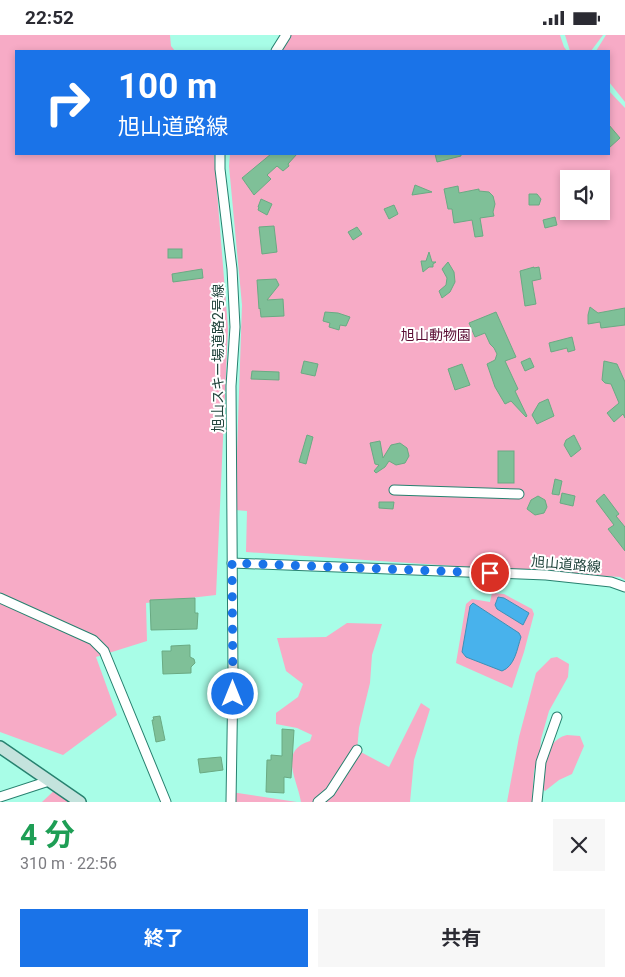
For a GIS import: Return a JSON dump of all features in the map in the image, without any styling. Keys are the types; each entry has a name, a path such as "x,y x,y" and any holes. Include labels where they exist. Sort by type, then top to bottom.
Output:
{"main road":[{"path":"0,747 80,802"}],"street":[{"path":"277,50 286,35"},
{"name":"旭山スキー場道路2号線","path":"220,155 232,269 235,327 231,386 232,563"},
{"path":"394,490 519,494"},
{"path":"230,802 233,750 232,563"},
{"name":"旭山道路線","path":"232,563 546,575 611,582 625,587"},
{"path":"0,598 93,640 104,651 166,802"},
{"path":"537,802 541,762 557,717"},
{"path":"318,802 330,792 357,750"},
{"path":"0,797 49,781"}],"green space":[{"path":"0,35 170,35 171,46 174,50 15,50 15,155 214,155 228,328 216,595 146,603 147,641 96,657 117,715 63,755 0,732"},
{"path":"291,35 560,35 566,50 282,50"},
{"path":"565,35 603,35 592,50 570,50"},
{"path":"606,35 625,35 625,102 610,83 610,50 597,50"},
{"name":"旭山動物園","path":"610,92 625,108 625,580 620,577 246,552 247,511 235,510 242,305 229,166 230,155 610,155"},
{"path":"492,593 504,594 532,609 534,614 512,688 456,663 466,604 472,599 490,602"},
{"path":"347,623 382,624 372,655 370,683 359,728 357,750 389,767 421,703 430,709 414,760 410,802 301,802 292,766 292,758 300,746 310,741 312,735 297,728 276,724 276,713 298,697 303,684 286,671 277,638 326,637"},
{"path":"557,657 569,664 568,677 549,711 534,771 532,802 507,802 519,737 536,673 551,658"},
{"path":"567,735 580,736 584,746 572,774 559,780 545,791 541,788 546,756 554,743"},
{"path":"58,787 80,802 42,802"},
{"path":"231,792 297,802 231,802"}],"water":[{"path":"498,597 504,598 529,613 523,625 497,609 495,605"},
{"path":"473,603 519,633 521,637 513,661 502,671 466,657 462,652 470,606"}],"building":[{"path":"610,126 620,138 610,147"},
{"path":"270,155 296,155 283,171 277,166 267,175 271,179 254,195 242,178"},
{"path":"435,155 461,155 461,156 437,162"},
{"path":"415,185 432,192 412,195"},
{"path":"458,186 459,193 479,189 479,191 489,192 493,196 495,204 494,216 480,218 483,236 475,237 472,220 454,223 452,209 448,209 444,189"},
{"path":"529,194 537,194 541,199 539,205 529,205"},
{"path":"261,199 272,204 267,215 258,210"},
{"path":"394,205 398,214 389,219 384,209"},
{"path":"555,217 557,225 545,228 543,220"},
{"path":"274,226 277,252 262,254 259,227"},
{"path":"357,227 362,234 353,240 348,232"},
{"path":"168,249 182,249 182,258 168,258"},
{"path":"429,252 432,262 436,262 433,264 433,267 429,267 423,272 421,261 426,261"},
{"path":"448,262 454,272 455,282 450,292 442,298 439,291 446,285 447,278 442,269"},
{"path":"539,267 541,279 532,281 536,304 525,306 520,271"},
{"path":"202,269 203,278 173,282 172,274"},
{"path":"276,279 279,285 267,300 283,299 284,316 261,317 257,280"},
{"path":"590,307 598,313 625,308 625,325 601,328 600,322 588,324"},
{"path":"325,312 338,313 350,317 346,326 340,325 339,330 329,327 330,323 323,321"},
{"path":"496,312 516,357 505,361 518,389 515,391 526,417 511,401 505,404 495,387 487,364 495,360 497,354 485,333 475,337 469,323"},
{"path":"572,337 575,350 568,352 567,348 551,352 549,343"},
{"path":"530,358 534,367 525,371 521,362"},
{"path":"304,361 318,364 315,376 301,373"},
{"path":"604,361 617,364 625,382 625,418 623,414 614,422 607,413 619,403 611,384 605,383 602,380"},
{"path":"462,364 470,385 455,390 448,369"},
{"path":"252,371 279,372 279,380 251,379"},
{"path":"548,399 554,416 537,424 532,415 539,403"},
{"path":"307,435 313,437 306,464 299,462"},
{"path":"574,435 581,449 571,457 564,445 566,440"},
{"path":"380,441 383,458 391,445 400,443 407,448 409,456 405,463 396,465 389,461 385,467 376,473 374,471 379,465 375,464 370,443"},
{"path":"498,451 514,451 514,483 498,483"},
{"path":"555,479 562,481 559,495 552,494"},
{"path":"562,493 575,496 573,506 560,503"},
{"path":"604,494 619,514 616,516 625,527 625,551 608,529 614,525 596,501"},
{"path":"538,496 545,500 547,507 544,513 535,515 527,509 531,500"},
{"path":"379,502 394,502 393,509 379,508"},
{"path":"195,598 195,613 198,613 197,629 151,630 150,600"},
{"path":"190,645 190,657 194,659 195,663 191,667 191,673 163,674 162,651 171,651 171,646"},
{"path":"160,716 165,740 156,742 152,720 154,720 153,717"},
{"path":"282,729 294,730 291,778 284,777 284,793 266,792 267,760 271,760 271,755 282,756"},
{"path":"221,757 223,770 200,773 198,759"}],"route":[{"path":"233,694 232,563 490,573"}]}
